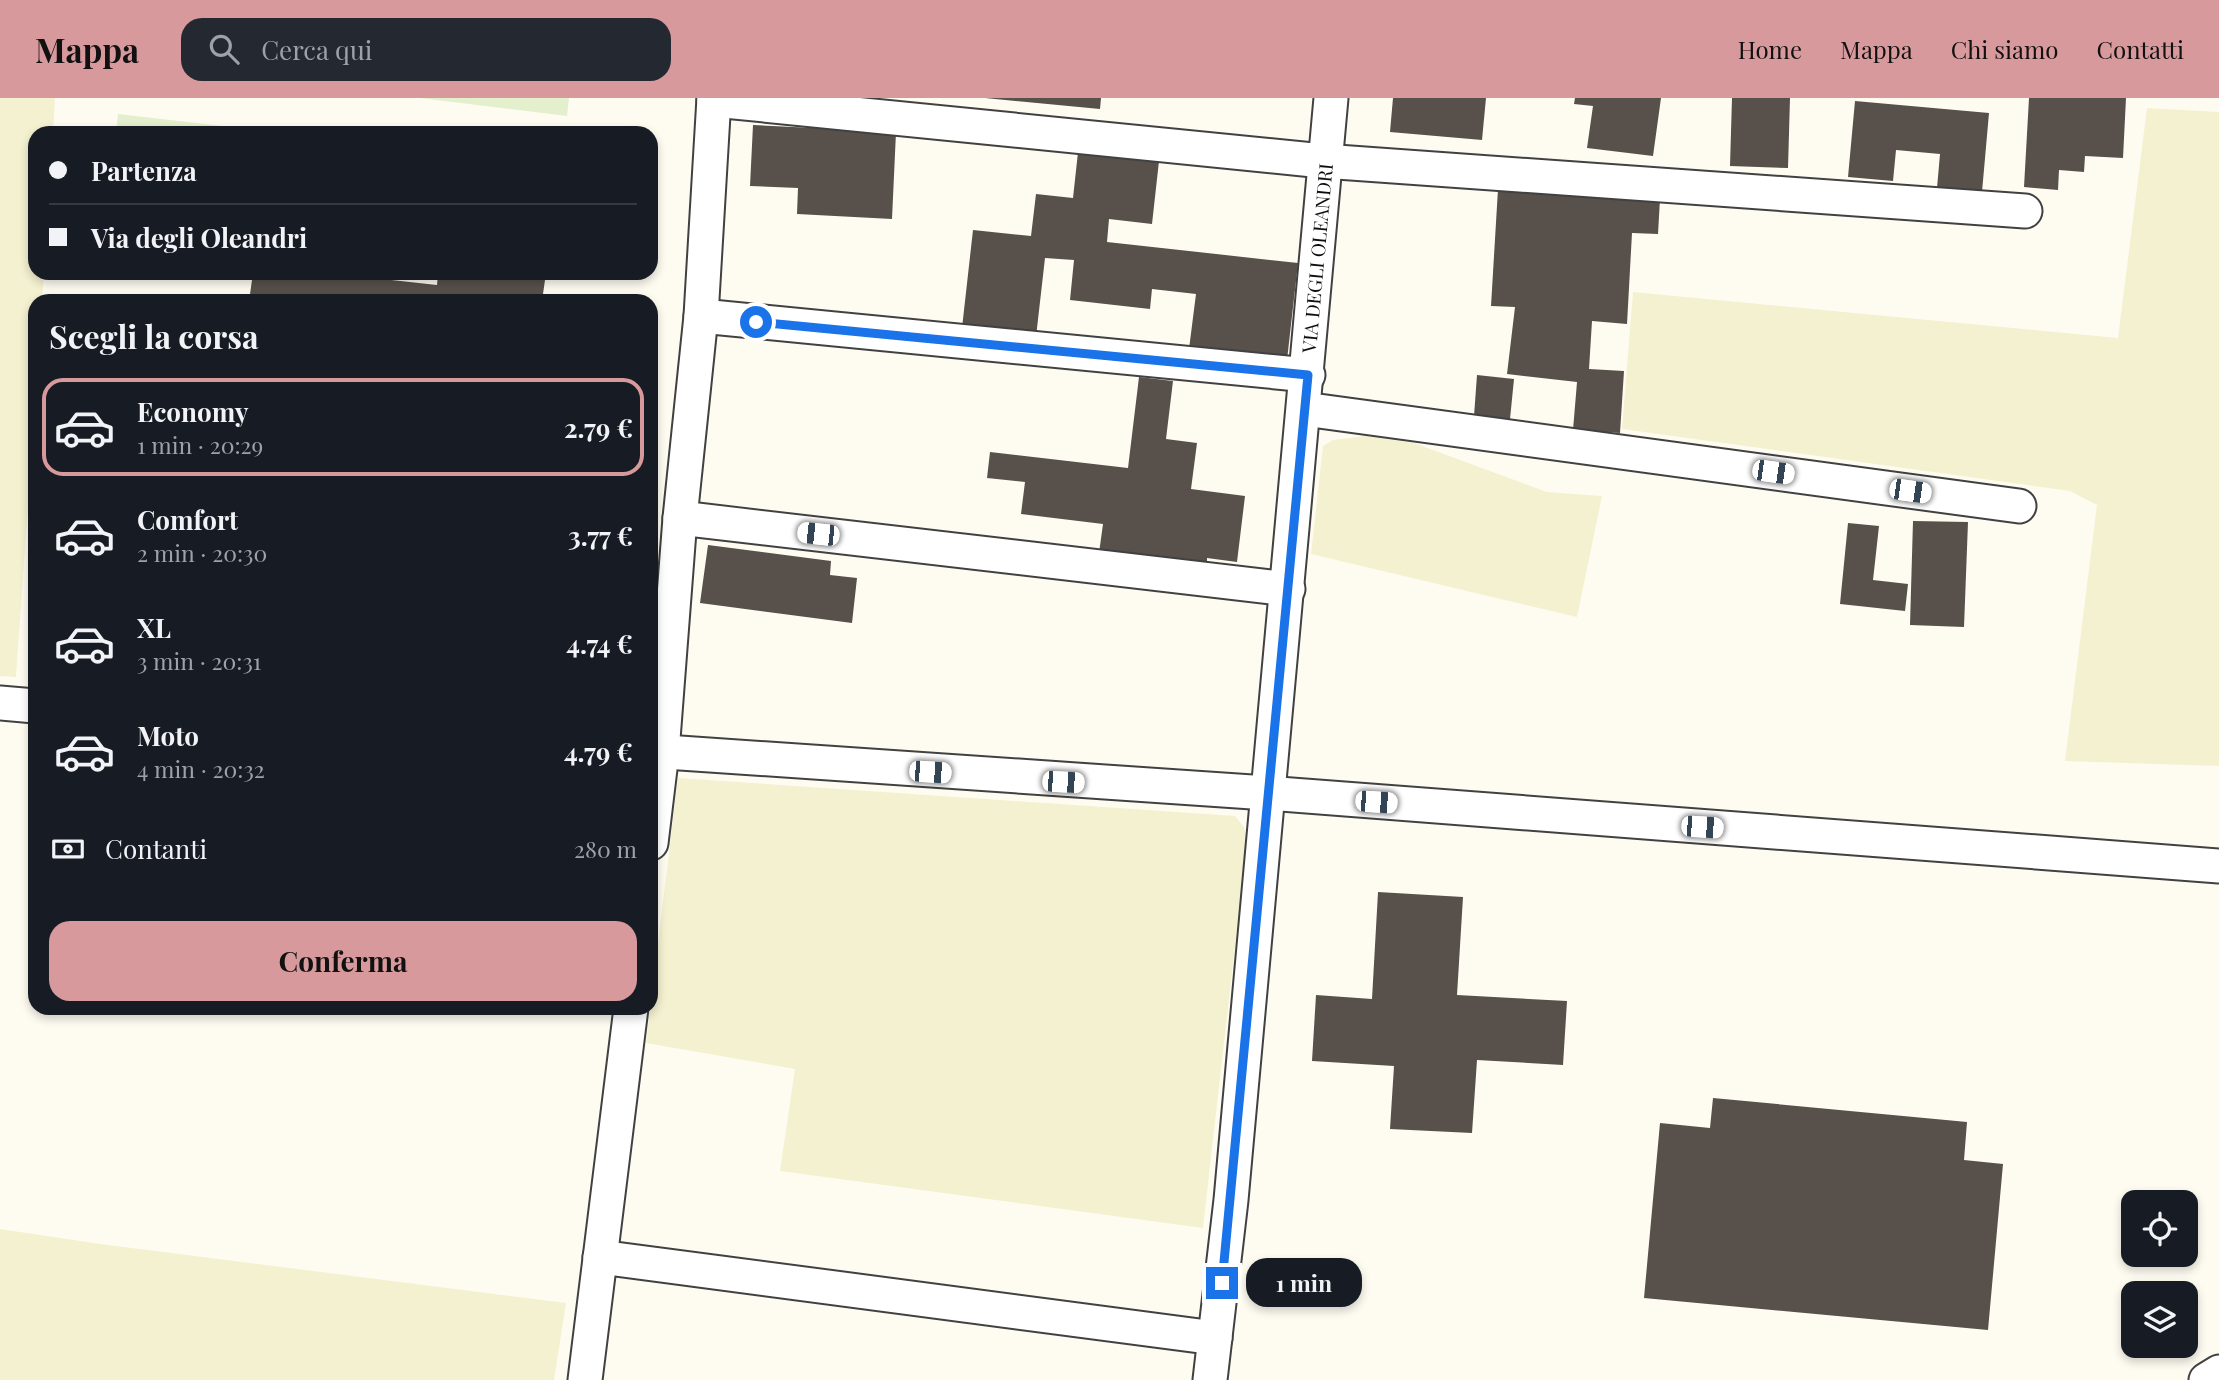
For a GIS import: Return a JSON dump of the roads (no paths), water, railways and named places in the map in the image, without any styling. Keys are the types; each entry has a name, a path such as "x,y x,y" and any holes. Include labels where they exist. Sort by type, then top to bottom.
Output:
{"street":[{"name":"VIA DEGLI OLEANDRI","path":"1210,1380 1231,1200 1308,375 1323,161 1331,98"},
{"path":"658,741 701,316 714,99 1323,161 2025,211"},
{"path":"701,316 1308,375"},
{"path":"1304,409 2019,506"},
{"path":"680,518 1288,589"},
{"path":"0,703 28,705"},
{"path":"658,751 1267,793 2219,866"},
{"path":"585,1380 630,1015"},
{"path":"600,1257 1215,1339"},
{"path":"2206,1380 2219,1372"}]}
